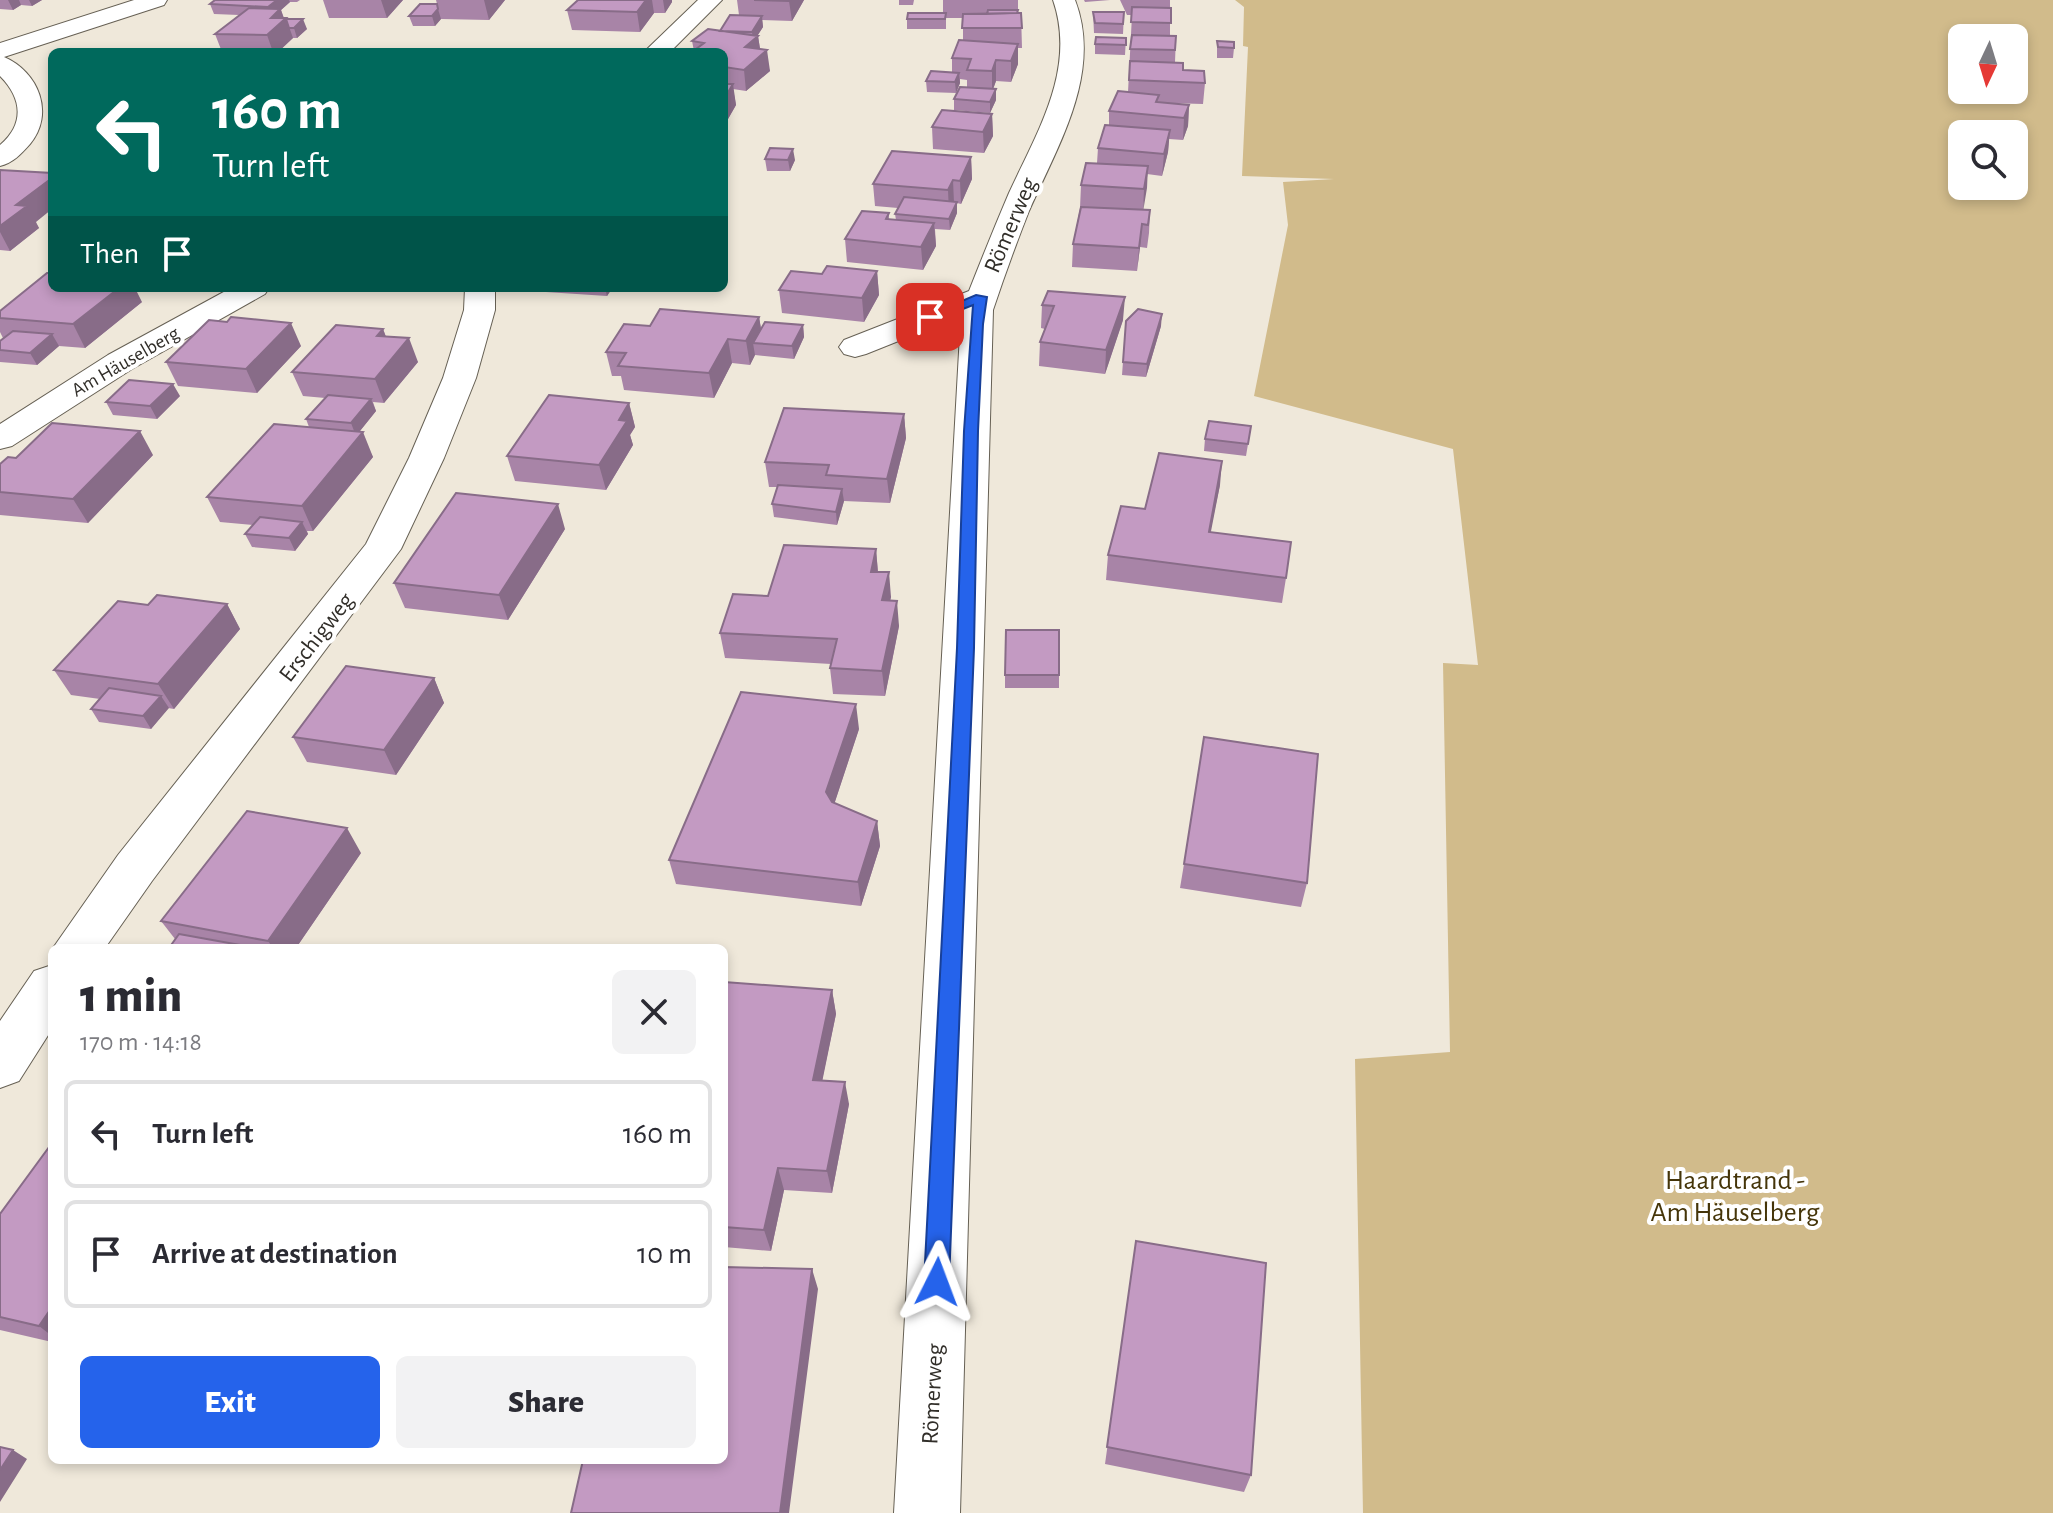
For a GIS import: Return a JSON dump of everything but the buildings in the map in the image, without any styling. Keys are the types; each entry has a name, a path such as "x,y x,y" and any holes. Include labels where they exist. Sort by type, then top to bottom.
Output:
{"street":[{"path":"0,51 156,0"},
{"path":"660,48 711,0"},
{"name":"Römerweg","path":"927,1513 965,664 972,415 981,297 1067,94 1074,44 1064,0"},
{"path":"0,63 32,98 35,114 25,134 0,158"},
{"name":"Am Häuselberg","path":"0,439 120,362 247,292"},
{"name":"Erschigweg","path":"81,944 135,868 382,549 409,500 438,431 479,318 480,292"},
{"path":"855,347 981,297"},
{"path":"0,1065 48,992"}],"green space":[{"name":"Haardtrand - Am Häuselberg","path":"1235,0 2053,0 2053,1513 1363,1513 1355,1059 1450,1052 1443,663 1478,665 1453,449 1254,396 1288,225 1283,182 1334,179 1242,176 1248,47 1243,46 1244,7"}],"route":[{"path":"930,317 981,297 977,310 971,431 965,648 937,1282"}]}
